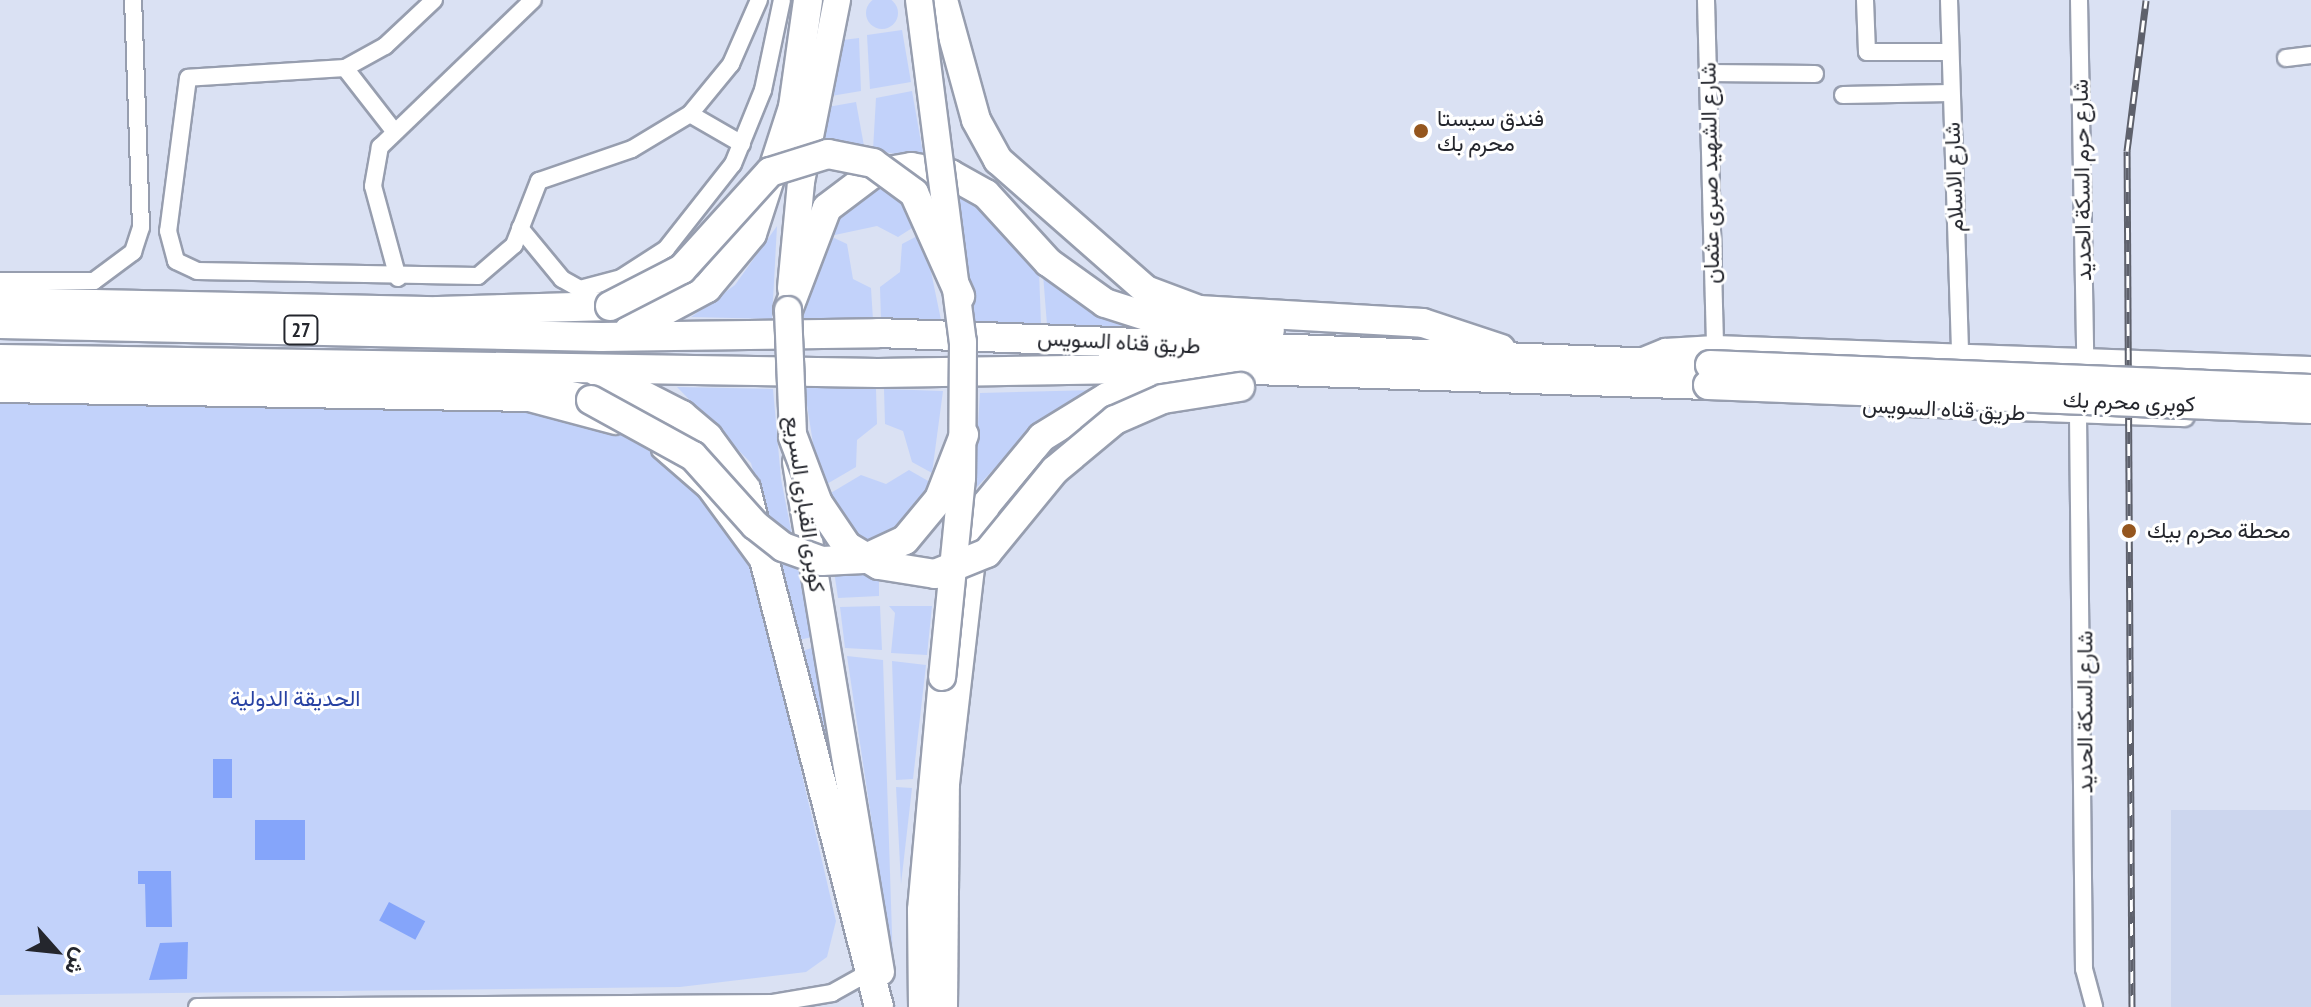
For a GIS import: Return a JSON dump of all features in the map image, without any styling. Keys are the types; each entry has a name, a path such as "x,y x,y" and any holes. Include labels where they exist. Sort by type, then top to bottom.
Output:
{"highway":[{"path":"601,337 688,303 752,234 793,107 808,0"},
{"name":"كوبرى القبارى السريع","path":"837,0 801,182 788,310 793,437 886,1007"},
{"path":"919,0 960,296 964,435 921,910 922,1007"},
{"path":"943,0 976,120 998,160 1146,290 1199,310 1399,319 1471,337 1517,356"},
{"path":"0,302 438,311 582,310 648,291 698,255 757,181 798,159 828,154 873,163 906,185 932,223 960,296"},
{"path":"788,310 827,208 872,174 911,167 950,174 986,194 1048,262 1105,303 1171,324 1471,337"},
{"name":"27","path":"0,324 601,337"},
{"name":"طريق قناه السويس","path":"601,337 878,333 1711,365"},
{"name":"27","path":"0,359 588,367"},
{"name":"طريق قناه السويس","path":"588,367 1193,368 1579,383 1711,365"},
{"name":"كوبرى محرم بك","path":"1711,365 2311,389"},
{"name":"كوبرى محرم بك","path":"1711,365 2311,409"},
{"path":"588,367 682,415 727,459 746,489 774,587 868,973 879,1007"},
{"path":"943,1007 945,784 970,567 985,506 1019,457 1073,415 1193,368"},
{"path":"793,437 818,503 847,546 888,568 935,574 987,553 1055,470 1115,420 1175,395 1240,387 1395,392 1470,378"},
{"path":"0,379 527,387 606,407 693,456 783,547 822,561 864,559 905,540 939,499 964,435"}],"street":[{"path":"0,281 94,281 133,252 141,227 133,0"},
{"path":"434,0 385,46 345,68 188,78 169,247 197,271 398,278 478,276 503,260 520,228 526,198 547,175 632,149 690,114 731,64 759,0"},
{"path":"398,278 373,176 394,131 533,0"},
{"path":"520,228 568,284 587,289 613,282 653,260 694,219 742,144 767,77 782,0"},
{"name":"شارع الشهيد صبرى عثمان","path":"1706,0 1711,365"},
{"path":"1865,0 1867,52 1950,52"},
{"name":"شارع الاسلام","path":"1949,0 1960,354"},
{"name":"شارع حرم السكة الحديد","path":"2079,0 2085,359"},
{"path":"2286,58 2311,55"},
{"path":"345,68 394,131"},
{"path":"1708,73 1815,74"},
{"path":"1843,95 1951,93"},
{"path":"690,114 742,144"},
{"name":"طريق قناه السويس","path":"1711,365 1960,354 2311,366"},
{"name":"طريق قناه السويس","path":"1579,383 1626,396 2078,415 2311,419"},
{"path":"0,394 557,407 640,438 686,470 724,511 774,587"},
{"name":"شارع السكة الحديد","path":"2078,415 2084,969 2094,1007"},
{"path":"197,1007 773,1003 832,993 868,973"}],"shaded area":[{"path":"2171,810 2311,810 2311,1007 2171,1007"}],"green space":[{"path":"882,-3 894,1 898,13 894,25 882,29 870,25 866,13 870,1"},
{"path":"902,30 911,82 870,89 867,35"},
{"path":"859,38 861,91 825,97 835,41"},
{"path":"912,91 924,159 873,150 876,98"},
{"path":"856,102 864,146 816,142 822,108"},
{"path":"888,182 920,223 898,237 877,226 830,236 847,244 853,279 871,288 873,320 801,318 814,251 851,200"},
{"path":"964,194 1039,271 1041,324 972,322 956,201"},
{"path":"777,226 772,319 691,317 735,285"},
{"path":"923,233 941,320 881,320 880,287 900,272 902,244"},
{"path":"1043,274 1084,305 1142,334 1047,325"},
{"path":"804,386 876,389 877,424 857,440 856,467 820,488"},
{"path":"677,387 773,389 781,479 812,637 799,640 751,463"},
{"path":"884,389 943,391 932,473 912,462 903,431 885,424"},
{"path":"1096,390 1030,431 974,490 980,393"},
{"name":"الحديقة الدولية","path":"0,400 534,409 616,430 650,448 697,487 738,543 759,590 836,921 827,957 806,972 680,987 0,995"},
{"path":"909,470 930,482 919,505 893,532 862,547 824,497 861,475 886,484"},
{"path":"860,567 879,577 879,596 838,598 834,571"},
{"path":"880,606 882,650 845,648 840,607"},
{"path":"889,606 932,606 927,655 891,653 895,613"},
{"path":"815,647 837,768 832,770 802,651"},
{"path":"847,656 883,660 893,964"},
{"path":"892,661 926,665 913,779 896,780"},
{"path":"896,787 912,788 901,884"}],"water":[{"path":"213,759 232,759 232,798 213,798"},
{"path":"255,820 305,820 305,860 255,860"},
{"path":"138,871 171,871 172,927 146,927 145,884 138,884"},
{"path":"389,902 425,921 415,940 379,921"},
{"path":"188,942 187,979 149,980 160,943"}],"railway":[{"path":"2132,1007 2127,151 2146,0"}],"place":[{"name":"فندق سيستا محرم بك","path":"1421,131"},
{"name":"محطة محرم بيك","path":"2129,531"}]}
